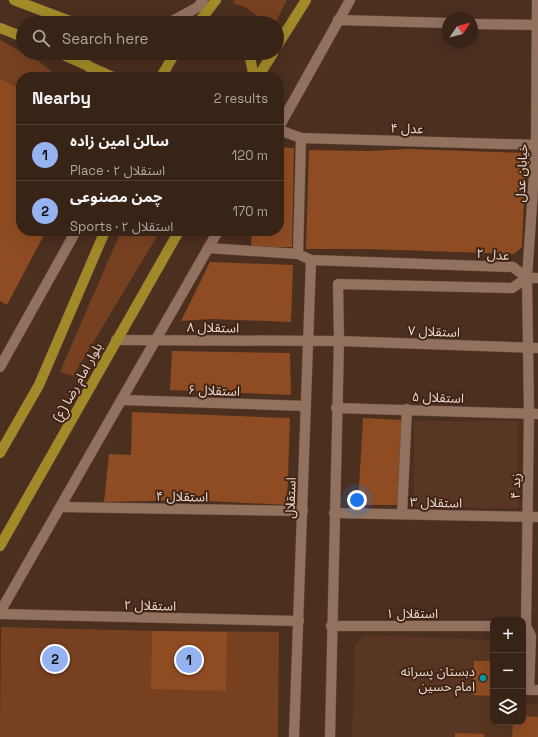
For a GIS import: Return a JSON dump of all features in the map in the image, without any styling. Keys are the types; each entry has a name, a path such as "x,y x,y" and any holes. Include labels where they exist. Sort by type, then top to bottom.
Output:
{"main road":[{"path":"14,0 56,16"},
{"path":"203,16 216,0"},
{"path":"284,35 306,0"},
{"path":"0,28 16,35"},
{"path":"76,60 103,72"},
{"path":"164,72 171,60"},
{"path":"250,60 253,72"},
{"path":"261,72 269,60"},
{"path":"0,453 40,384 103,236"},
{"name":"بلوار امام رضا (ع)","path":"0,546 176,236"}],"street":[{"path":"182,16 198,7 203,0"},
{"path":"284,120 350,0"},
{"name":"خیابان عدل","path":"533,348 533,326 527,278 537,146 538,0"},
{"path":"338,20 442,23"},
{"path":"478,24 537,25"},
{"path":"88,65 92,72"},
{"name":"عدل ۴","path":"284,131 301,138 537,146"},
{"path":"298,254 301,138"},
{"path":"0,367 73,236"},
{"path":"0,613 215,236"},
{"path":"208,248 298,254 311,260"},
{"name":"عدل ۲","path":"311,260 513,267 527,278"},
{"name":"استقلال","path":"294,737 311,260"},
{"path":"330,737 336,408 339,341 338,284 512,288 527,278 538,278"},
{"name":"استقلال ۸","path":"116,340 339,341"},
{"name":"استقلال ۷","path":"339,341 533,348"},
{"name":"زید ۴","path":"525,617 528,517 534,413 533,348"},
{"name":"استقلال ۶","path":"122,400 306,406"},
{"name":"استقلال ۵","path":"336,408 534,413"},
{"path":"402,514 407,409"},
{"name":"استقلال ۴","path":"61,507 303,511"},
{"name":"استقلال ۳","path":"334,513 538,517"},
{"name":"استقلال ۲","path":"0,613 299,622"},
{"name":"استقلال ۱","path":"332,626 490,626"},
{"path":"526,626 538,626"},
{"name":"زید ۴","path":"526,628 531,636 529,690 538,690"}],"shaded area":[{"path":"235,0 287,0 279,16 257,16 247,8 233,3"},
{"path":"0,40 16,49 16,60 37,60 53,72 16,72 16,87 0,78"},
{"path":"119,236 157,236 73,376 60,372"},
{"path":"414,421 518,421 518,508 414,507"},
{"path":"1,627 152,631 279,632 278,737 0,737"},
{"path":"365,635 490,640 490,725 526,725 526,703 538,704 538,737 352,737 355,644"}],"building":[{"path":"0,78 16,87 16,236 43,236 7,305 0,301"},
{"path":"284,147 294,148 292,247 251,247 252,236 284,236"},
{"path":"409,149 526,153 522,247 514,254 367,249 306,249 309,150 368,151"},
{"path":"210,262 293,265 291,322 212,319 181,321"},
{"path":"172,351 290,353 291,395 170,390"},
{"path":"132,412 290,418 287,505 188,500 104,502 109,454 131,455"},
{"path":"363,418 403,420 400,505 358,505"},
{"path":"152,631 227,632 226,691 151,689"},
{"name":"دبستان پسرانه امام حسین","path":"474,661 490,661 490,696 473,695"},
{"path":"526,716 538,717 538,737 512,737 513,725 526,725"},
{"path":"455,733 484,734 484,737 455,737"}],"place":[{"name":"چمن مصنوعی","path":"55,659"},
{"name":"سالن امین زاده","path":"189,660"},
{"name":"دبستان پسرانه امام حسین","path":"483,678"}]}
